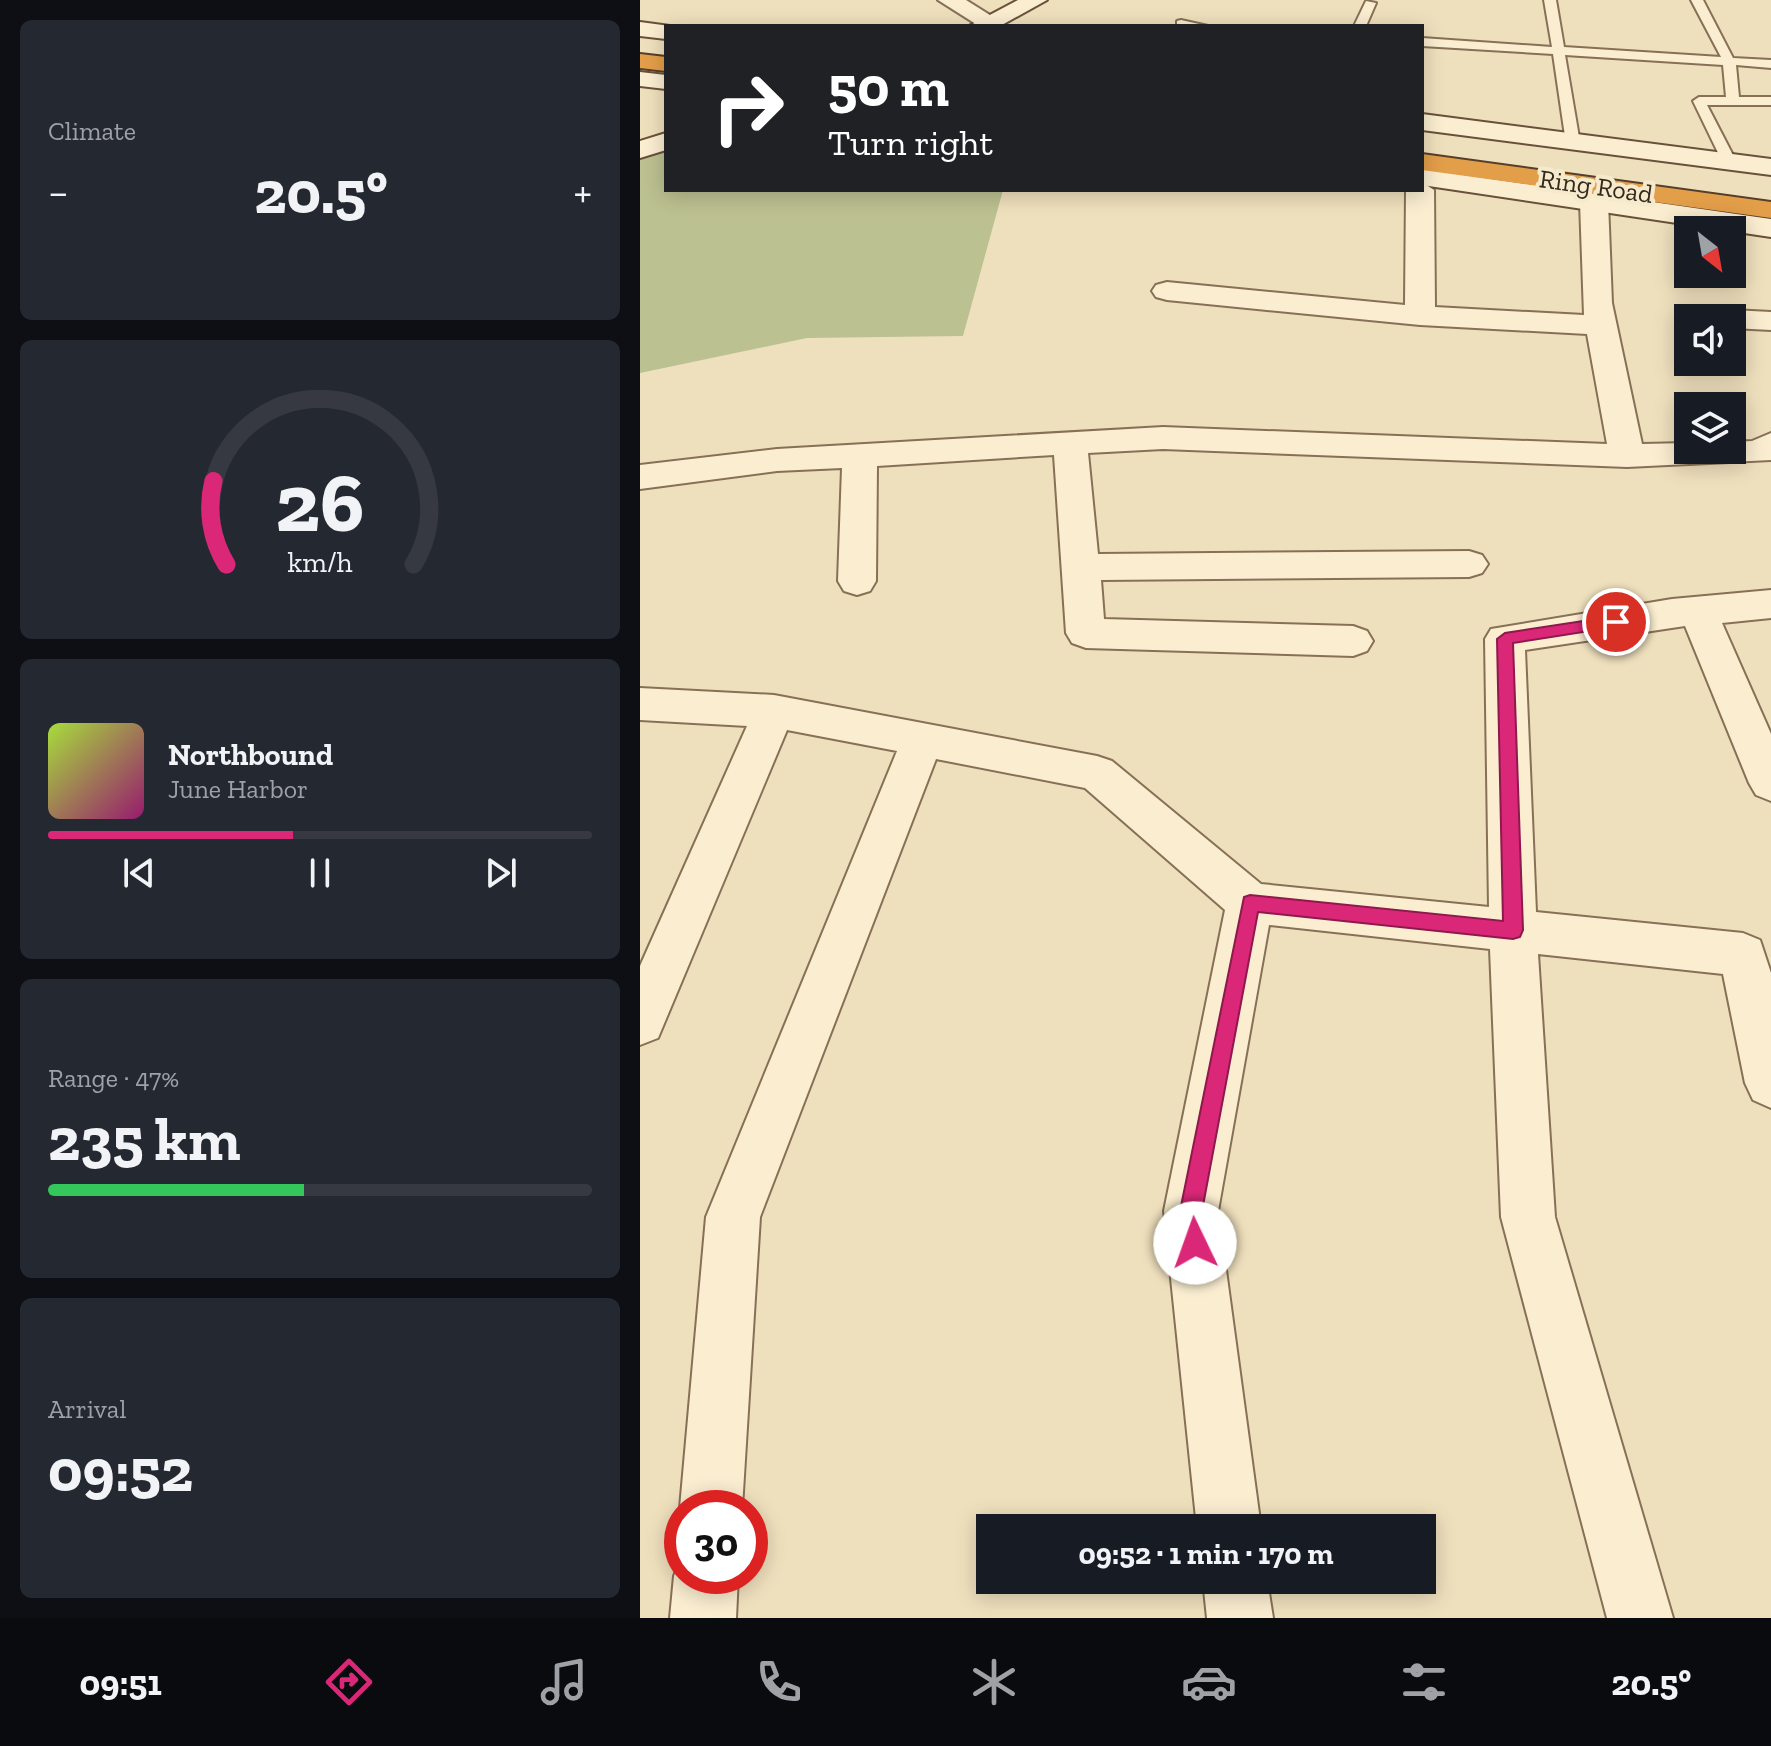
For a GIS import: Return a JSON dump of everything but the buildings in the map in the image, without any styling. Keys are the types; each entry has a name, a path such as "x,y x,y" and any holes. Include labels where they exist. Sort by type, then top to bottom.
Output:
{"highway":[{"path":"640,43 664,46"},
{"path":"640,61 664,64"},
{"name":"Ring Road","path":"1424,144 1771,190"},
{"name":"Ring Road","path":"1424,162 1771,210"}],"street":[{"path":"949,0 985,24 1036,0"},
{"path":"640,29 664,32"},
{"path":"640,79 664,82"},
{"path":"1424,122 1771,167"},
{"path":"640,150 664,142"},
{"path":"1424,177 1771,228"},
{"path":"1420,192 1420,316"},
{"path":"1594,202 1597,303 1627,456"},
{"path":"1167,291 1420,316 1601,325"},
{"path":"1746,320 1771,321"},
{"path":"640,477 777,460 1163,438 1627,456 1760,452 1771,444"},
{"path":"1070,443 1086,633 1353,641"},
{"path":"857,581 860,455"},
{"path":"1081,567 1469,564"},
{"path":"1640,1618 1528,1217 1513,930 1505,639 1698,611 1771,604"},
{"path":"1698,611 1771,783"},
{"path":"640,704 774,711 1097,773 1250,903 1743,955 1771,1083"},
{"path":"640,1022 774,711"},
{"path":"712,1490 733,1217 923,738"},
{"path":"1227,1514 1191,1211 1250,903"},
{"path":"703,1618 705,1594"},
{"path":"1237,1594 1240,1618"}],"lane":[{"path":"1550,0 1573,143"},
{"path":"1697,0 1729,61 1733,100"},
{"path":"1361,24 1370,3"},
{"path":"1181,23 1188,24"},
{"path":"1424,42 1771,64"},
{"path":"1729,161 1699,101 1771,101"}],"green space":[{"path":"664,149 664,192 1002,192 963,336 807,338 640,373 640,156"}],"route":[{"path":"1195,1243 1191,1211 1250,903 1513,930 1505,639 1616,622"}]}
